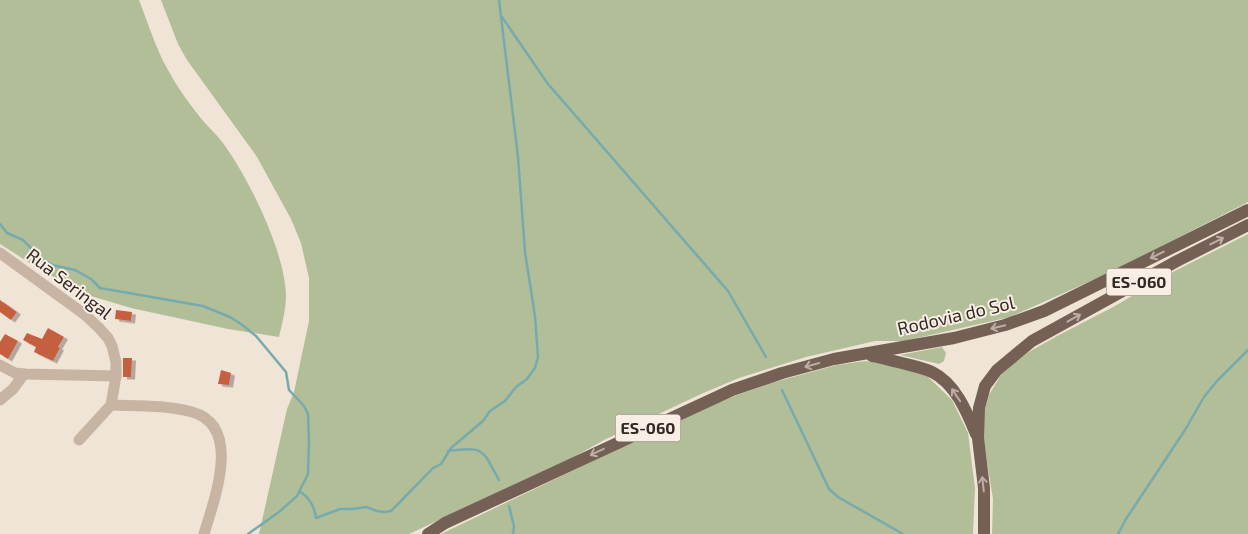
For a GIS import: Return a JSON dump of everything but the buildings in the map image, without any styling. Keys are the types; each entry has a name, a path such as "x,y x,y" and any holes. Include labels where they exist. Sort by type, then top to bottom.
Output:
{"main road":[{"name":"Rodovia do Sol","path":"859,354 954,338 1005,325 1044,311 1248,210"},
{"name":"ES-060","path":"984,533 984,488 978,438 979,408 985,386 997,370 1032,341 1248,225"},
{"path":"859,354 882,357 933,372 946,382 958,398 978,438"},
{"name":"ES-060","path":"428,534 445,523 732,390 782,373 859,354"},
{"path":"420,534 445,523"}],"street":[{"name":"Rua Seringal","path":"0,252 84,314 108,338 116,362 116,376 111,405"},
{"path":"0,365 15,373 24,374 116,376"},
{"path":"0,400 13,389 24,374"},
{"path":"79,440 111,405 174,409 193,412 208,419 214,425 220,442 221,462 217,487 204,534"}],"green space":[{"path":"0,0 139,0 156,45 180,91 221,140 244,176 264,216 284,278 286,301 279,337 228,329 131,308 84,294 68,283 47,274 0,244"},
{"path":"161,0 1248,0 1248,202 1111,272 1010,317 904,341 875,341 806,357 739,378 701,394 604,440 572,458 409,534 259,534 287,409 294,392 309,321 309,278 301,243 291,219 257,157 187,60 178,44"},
{"path":"1248,234 1248,534 992,534 993,499 981,424 989,395 1002,373 1027,353 1115,306 1167,275"},
{"path":"942,347 946,353 944,361 939,364 900,355"},
{"path":"866,361 900,366 926,375 952,400 968,433 975,488 973,534 441,534 709,405 771,383 837,365"}],"waterway":[{"path":"299,491 311,503 316,518 340,509 366,507 377,511 391,511 433,468 441,464 451,448 483,421 490,411 505,401 535,368 538,357 535,316 525,252 518,157 499,0"},
{"path":"502,17 548,84 728,291 766,357"},
{"path":"0,224 7,233 23,240 40,257 52,265 75,270 91,279 100,288 203,306 230,317 256,336 286,372 289,390 304,406 308,414 308,474 297,496 279,512 248,534"},
{"path":"1118,534 1204,397 1248,350"},
{"path":"782,390 829,489 838,497 903,534"},
{"path":"448,451 469,449 481,452 489,461 499,480"},
{"path":"509,506 514,526 513,534"}]}
